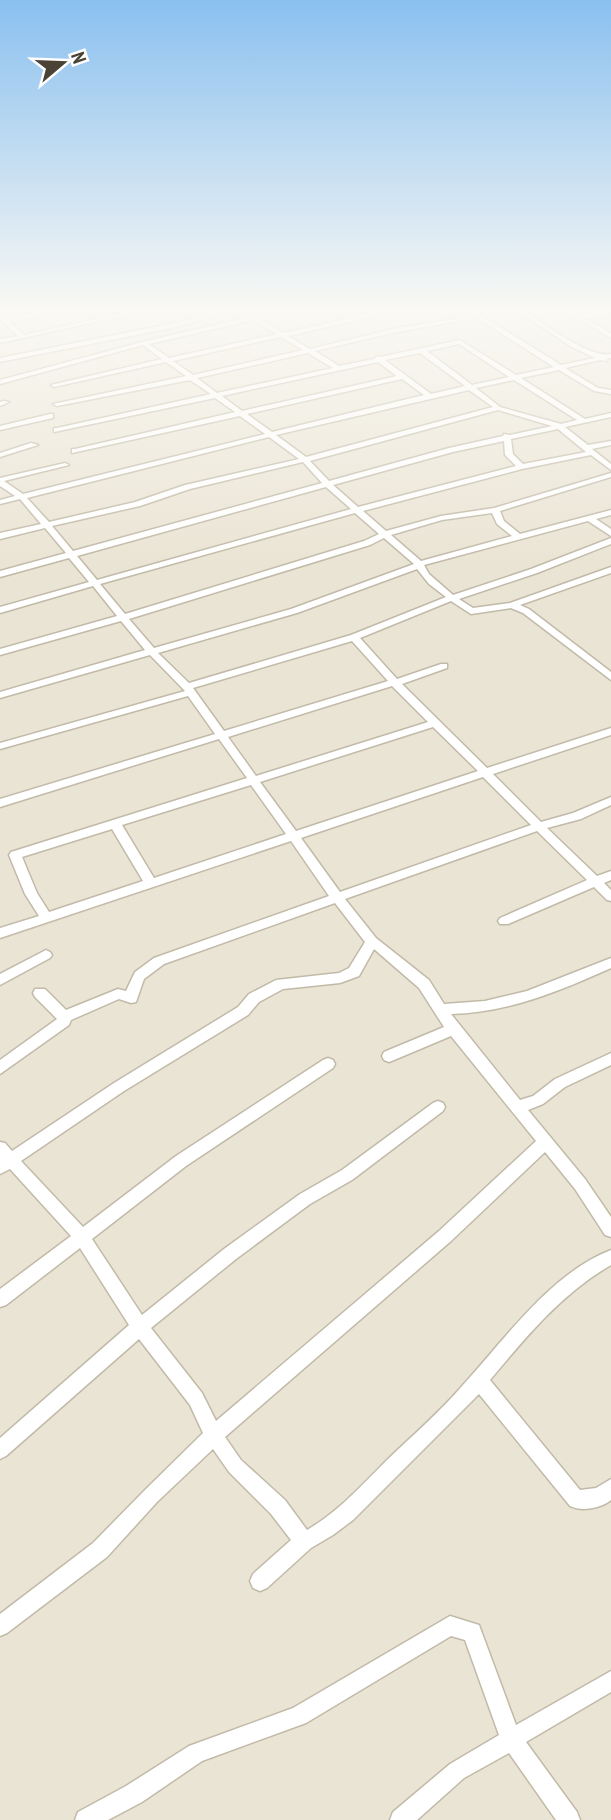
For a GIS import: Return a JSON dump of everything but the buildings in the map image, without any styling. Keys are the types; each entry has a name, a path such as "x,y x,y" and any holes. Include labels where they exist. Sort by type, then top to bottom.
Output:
{"street":[{"path":"57,404 110,394"},
{"path":"57,430 213,394"},
{"path":"218,394 303,457 326,483 385,534 452,598 479,612 512,605 611,570"},
{"path":"75,450 327,394"},
{"path":"0,502 439,394"},
{"path":"481,394 498,408 558,425 611,468"},
{"path":"543,394 582,420"},
{"path":"0,536 137,504 303,457 349,449 498,408"},
{"path":"0,574 326,483 508,436 611,415"},
{"path":"0,428 50,416"},
{"path":"508,436 509,455 521,467"},
{"path":"0,610 356,510 611,443"},
{"path":"0,455 34,445"},
{"path":"0,481 65,465"},
{"path":"0,652 125,618 367,543 385,534 441,518 495,510 611,475"},
{"path":"0,481 22,497 150,650 189,690 338,899 372,941 424,984 453,1029 580,1184 611,1230"},
{"path":"495,510 500,522 518,537"},
{"path":"0,695 303,608 418,565 611,512"},
{"path":"591,519 611,533"},
{"path":"0,746 354,637 452,598 534,571 611,541"},
{"path":"512,605 538,620 611,677"},
{"path":"354,637 435,723 611,897"},
{"path":"0,803 444,666"},
{"path":"46,917 23,878 15,855 256,782 435,723"},
{"path":"0,933 611,731"},
{"path":"0,1068 64,1021 64,1017 118,993 131,998 135,980 143,969 159,961 540,826 578,816 611,801"},
{"path":"115,824 150,882"},
{"path":"504,921 611,875"},
{"path":"304,1541 278,1507 235,1466 214,1436 196,1399 141,1327 81,1236 3,1158 243,1011 254,998 281,984 327,980 354,972 372,941"},
{"path":"0,980 46,955"},
{"path":"440,1009 472,1010 504,1004 611,963"},
{"path":"40,993 64,1017"},
{"path":"389,1056 453,1029"},
{"path":"518,1107 611,1059"},
{"path":"0,1299 181,1161 328,1063"},
{"path":"0,1450 141,1327 273,1222 347,1175 438,1107"},
{"path":"0,1626 100,1550 214,1436 445,1236 544,1143"},
{"path":"260,1581 304,1541 343,1517 479,1380 507,1345 574,1282 593,1266 611,1257"},
{"path":"479,1380 576,1500 600,1497 611,1488"},
{"path":"86,1820 134,1794 196,1753 299,1716 450,1626 472,1632 511,1738 569,1820"},
{"path":"401,1820 457,1771 611,1681"}],"shaded area":[{"path":"0,394 611,394 611,1820 0,1820"}]}
